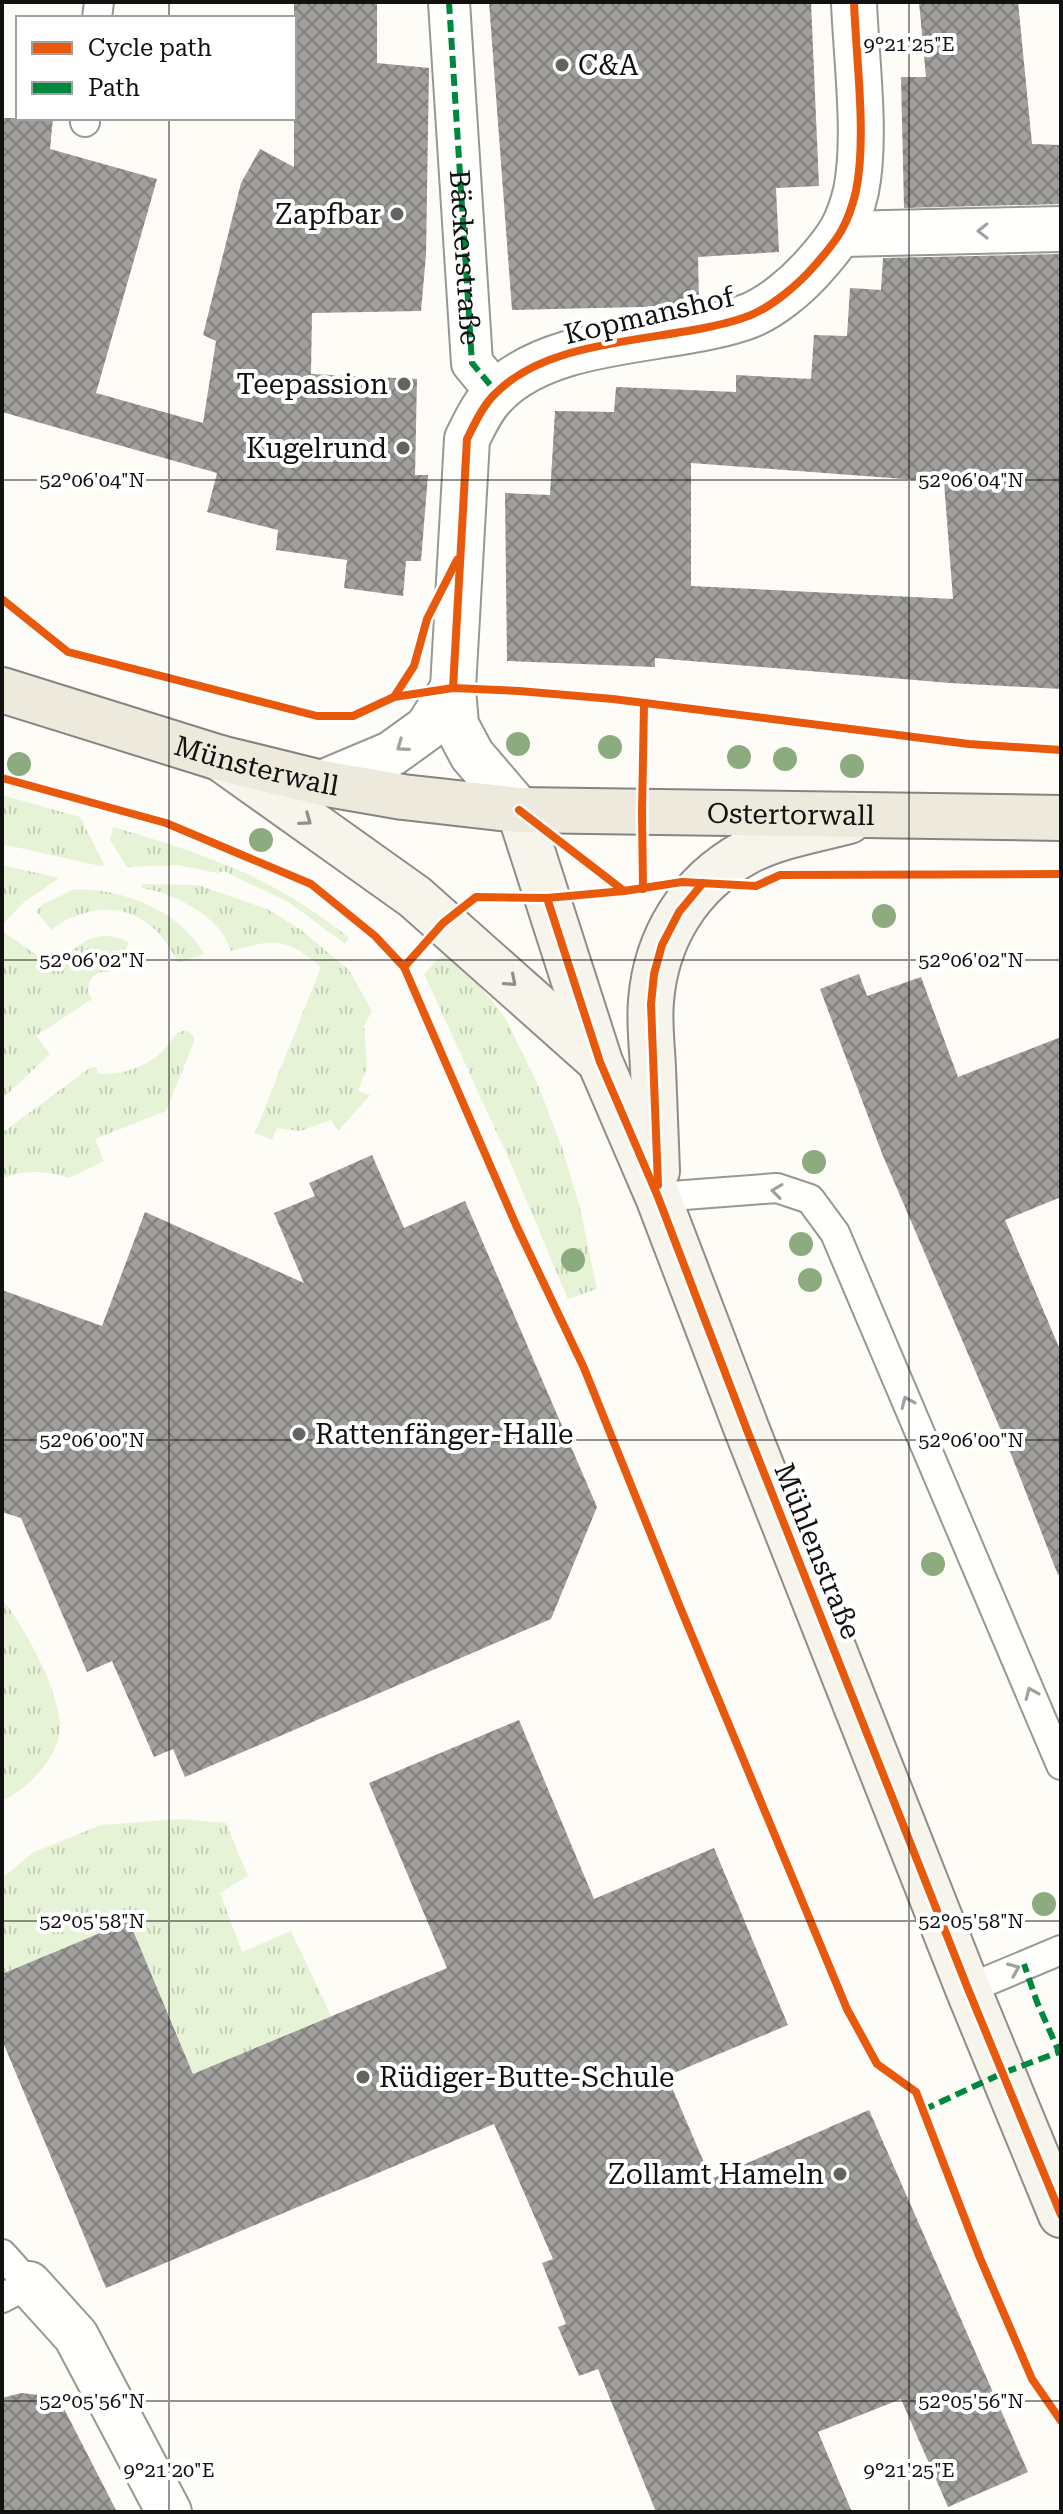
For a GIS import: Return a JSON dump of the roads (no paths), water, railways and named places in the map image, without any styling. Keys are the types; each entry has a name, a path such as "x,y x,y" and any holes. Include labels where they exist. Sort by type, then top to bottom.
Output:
{"main road":[{"name":"Münsterwall","path":"2,690 220,758 322,783 403,797 519,810"},
{"path":"220,758 415,897 600,1062"},
{"name":"Ostertorwall","path":"519,810 1061,818"},
{"name":"Mühlenstraße","path":"519,810 600,1062 658,1197 968,1989 1061,2215"},
{"path":"658,1197 651,1004 654,974 662,945 679,912 703,883 745,852 865,816"}],"street":[{"name":"Bäckerstraße","path":"449,2 472,363 496,392"},
{"name":"Kopmanshof","path":"496,392 536,365 596,346 681,334 747,317 799,284 842,234 856,190 860,148 854,2"},
{"path":"842,234 1061,229"},
{"path":"496,392 467,439 453,688 456,725 472,755 519,810"},
{"path":"322,783 391,754 427,728 453,688"},
{"path":"11,2279 76,2336 169,2512"}],"lane":[{"path":"658,1197 777,1188 810,1199 835,1233 1061,1765"},
{"path":"968,1989 1061,1950"}],"place":[{"name":"C&A","path":"562,65"},
{"name":"Zapfbar","path":"397,214"},
{"name":"Teepassion","path":"404,384"},
{"name":"Kugelrund","path":"403,448"},
{"name":"Rattenfänger-Halle","path":"299,1434"},
{"name":"Rüdiger-Butte-Schule","path":"363,2077"},
{"name":"Zollamt Hameln","path":"840,2174"}]}
